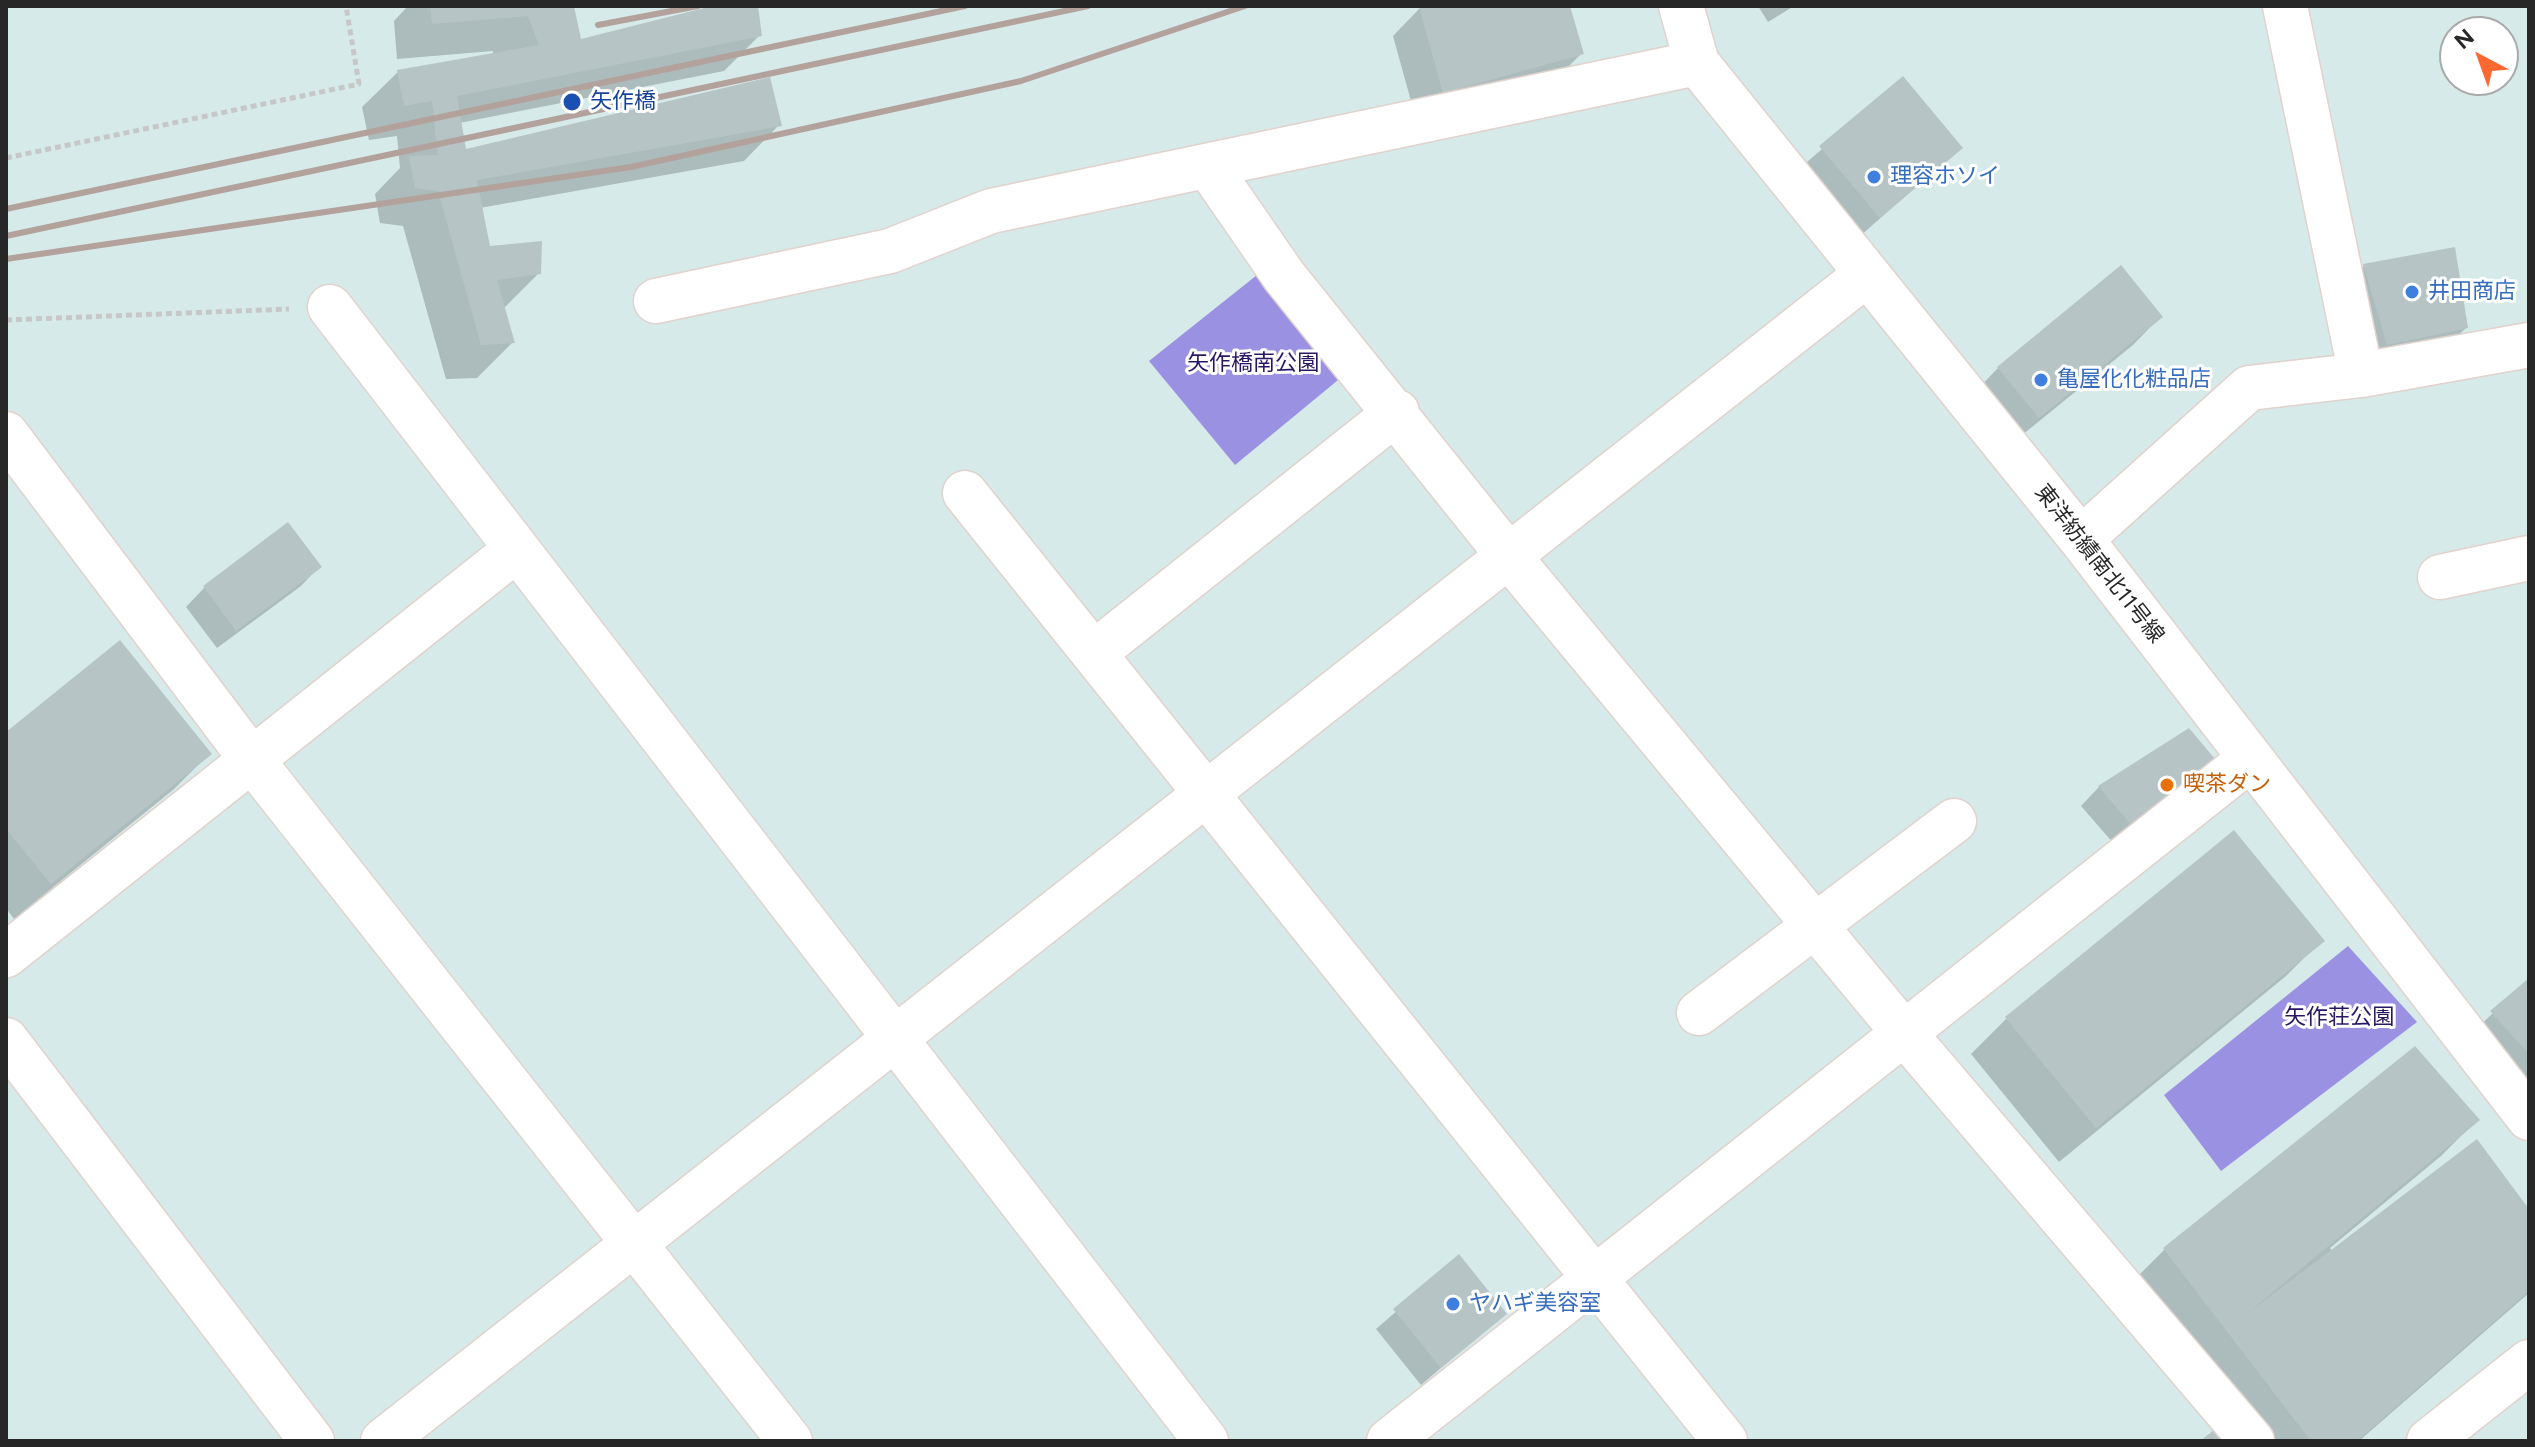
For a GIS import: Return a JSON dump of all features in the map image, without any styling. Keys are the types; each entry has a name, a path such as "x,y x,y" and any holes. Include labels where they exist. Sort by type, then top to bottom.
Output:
{"street":[{"name":"東洋紡績南北11号線","path":"1681,6 1697,63 2081,539 2529,1118"},
{"path":"2285,6 2361,375"},
{"path":"656,301 890,251 991,211 1697,63"},
{"path":"1208,166 1284,276 1397,412 1507,554 1904,1033 2252,1441"},
{"path":"383,1441 1507,554 1867,274"},
{"path":"330,307 1206,1441"},
{"path":"2081,539 2249,388 2361,375 2529,345"},
{"path":"1094,653 1397,412"},
{"path":"6,434 252,760 790,1441"},
{"path":"965,493 1725,1441"},
{"path":"6,955 517,549"},
{"path":"2440,577 2529,558"},
{"path":"1389,1441 2249,760"},
{"path":"1699,1013 1954,821"},
{"path":"6,1040 312,1441"},
{"path":"2429,1441 2529,1362"}],"path":[{"path":"6,158 359,84 346,6"},
{"path":"6,320 330,307"}],"green space":[{"name":"矢作橋南公園","path":"1262,271 1349,371 1235,465 1149,361"},
{"name":"矢作荘公園","path":"2348,946 2417,1022 2221,1171 2164,1095"}],"building":[{"path":"430,6 574,6 581,39 712,6 758,6 762,36 457,96 466,149 770,77 782,126 477,180 490,246 542,241 541,274 497,280 515,343 481,345 438,191 415,188 409,156 438,155 432,101 404,106 397,70 539,45 528,16 432,24"},
{"path":"1419,6 1570,6 1584,54 1443,93"},
{"path":"1903,76 1963,148 1880,218 1819,146"},
{"path":"2455,247 2468,328 2387,345 2363,264"},
{"path":"2121,265 2163,317 2039,418 1997,367"},
{"path":"288,522 322,567 236,631 203,586"},
{"path":"120,640 212,754 51,884 6,829 6,732"},
{"path":"2189,728 2220,765 2140,835 2098,786"},
{"path":"2234,830 2325,941 2096,1128 2005,1017"},
{"path":"2529,978 2529,1054 2490,1011"},
{"path":"2415,1046 2480,1120 2243,1317 2477,1139 2529,1209 2529,1291 2357,1441 2311,1441 2163,1248"},
{"path":"1459,1254 1507,1314 1441,1368 1393,1309"},
{"path":"2214,1430 2223,1441 2200,1441"}],"railway":[{"path":"598,25 698,6"},
{"path":"6,209 965,6"},
{"path":"6,236 1088,6"},
{"path":"6,259 631,167 1021,81 1245,6"}],"place":[{"name":"矢作橋","path":"572,102"},
{"name":"理容ホソイ","path":"1874,177"},
{"name":"井田商店","path":"2412,292"},
{"name":"亀屋化化粧品店","path":"2041,380"},
{"name":"喫茶ダン","path":"2167,785"},
{"name":"ヤハギ美容室","path":"1453,1304"}]}
